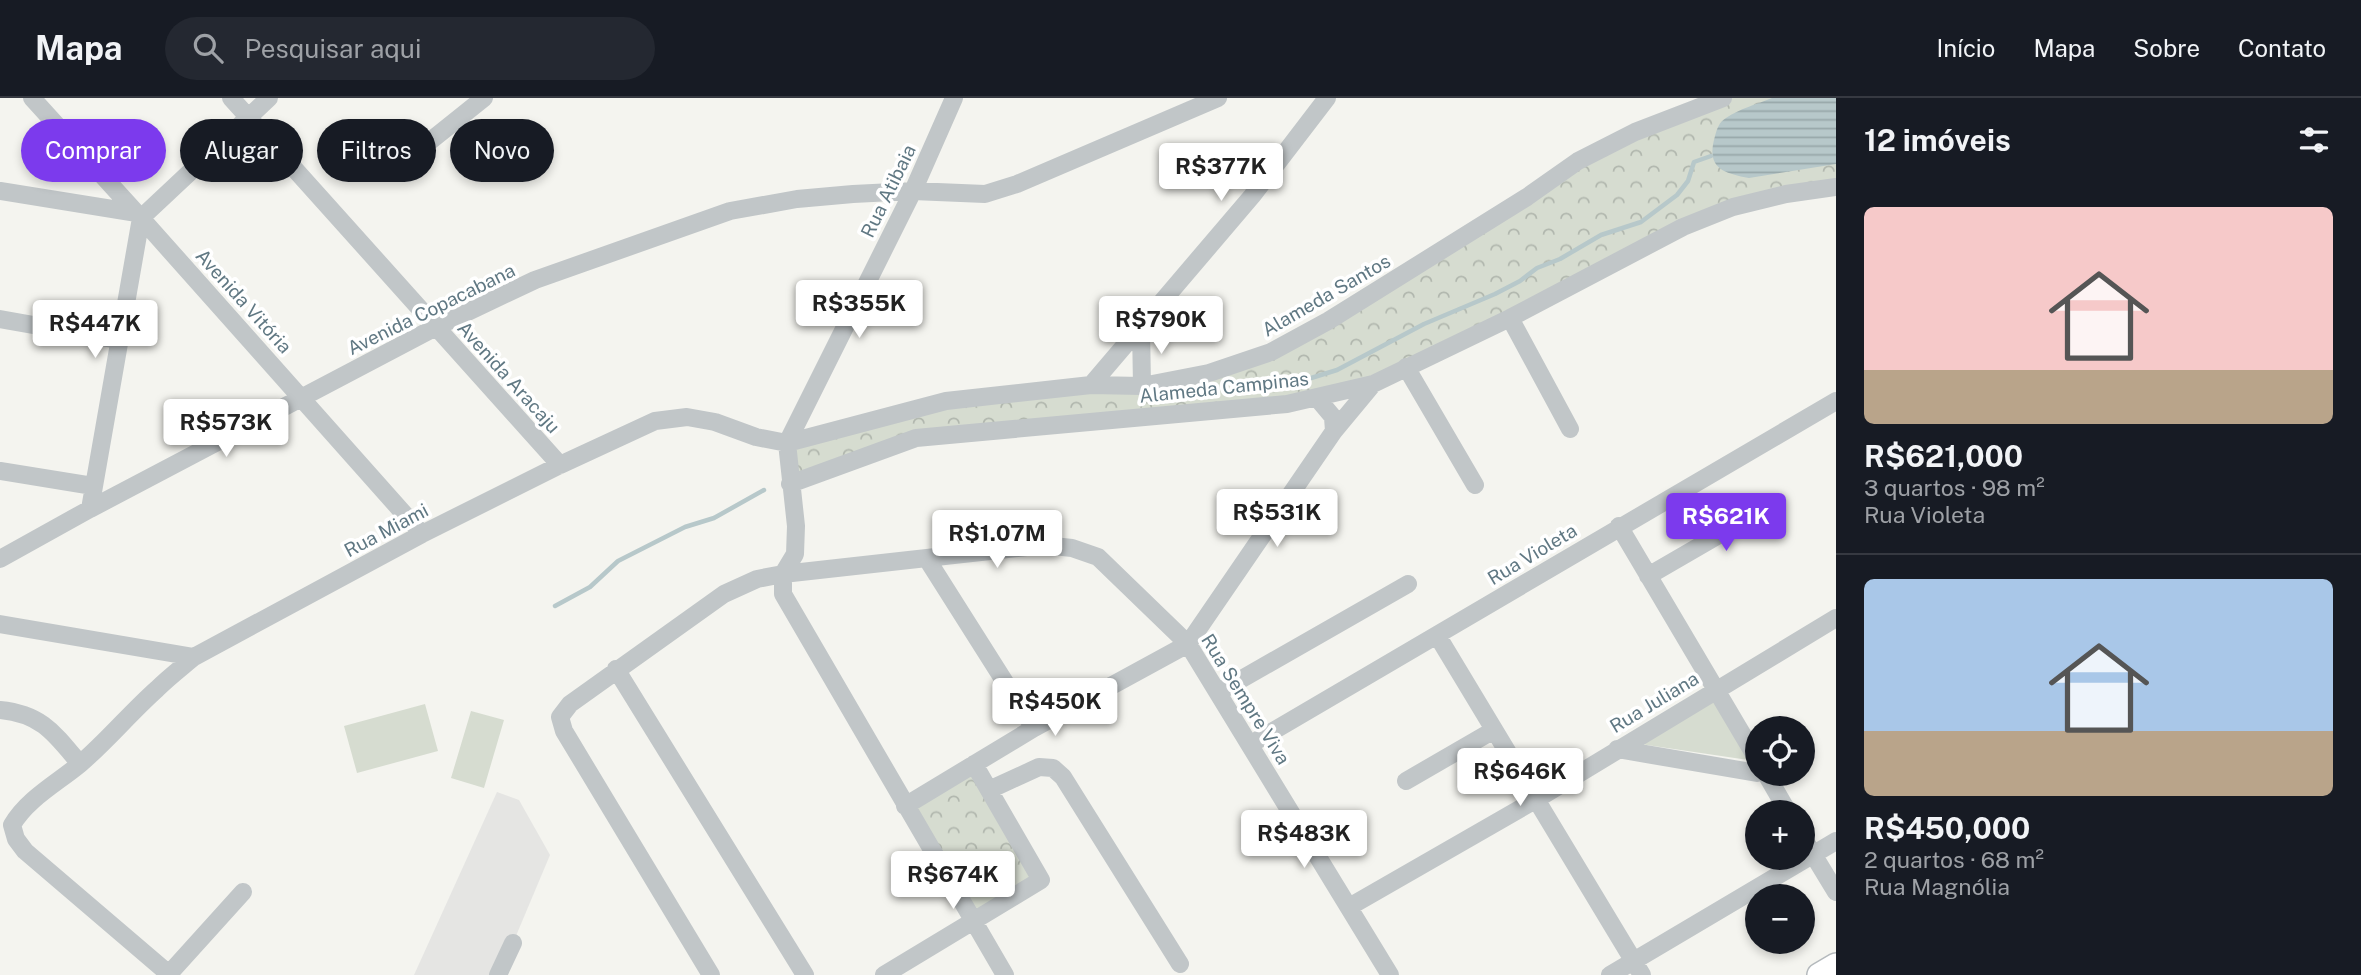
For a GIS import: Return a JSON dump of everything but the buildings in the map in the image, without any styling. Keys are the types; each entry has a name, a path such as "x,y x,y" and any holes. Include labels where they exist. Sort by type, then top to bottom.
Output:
{"main road":[{"path":"1819,975 1836,965"}],"street":[{"name":"Avenida Vitória","path":"32,98 422,534"},
{"name":"Avenida Aracaju","path":"231,98 560,465"},
{"path":"90,509 139,215 269,98"},
{"path":"436,136 484,98"},
{"name":"Rua Atibaia","path":"787,443 913,191 954,98"},
{"name":"Avenida Copacabana","path":"0,559 436,327 535,280 730,211 797,199 913,191 985,194 1017,184 1218,98"},
{"path":"1091,385 1252,196 1326,98"},
{"name":"Alameda Santos","path":"787,443 946,401 1091,385 1142,386 1209,373 1271,352 1383,288 1527,197 1578,161 1635,132 1723,98"},
{"name":"Alameda Campinas","path":"790,484 916,438 1287,404 1373,384 1510,318 1683,227 1733,207 1786,194 1836,187"},
{"path":"0,191 139,215"},
{"path":"1510,318 1570,429"},
{"path":"0,319 118,340"},
{"path":"1141,327 1142,386"},
{"path":"1406,367 1475,485"},
{"path":"905,806 1034,728 1188,644 1334,431 1373,384"},
{"path":"1317,398 1333,417 1334,431"},
{"name":"Rua Violeta","path":"1251,744 1836,401"},
{"name":"Rua Miami","path":"169,974 25,851 16,839 12,825 19,813 80,764 194,657 422,534 655,421 687,417 715,422 756,438 787,443"},
{"path":"787,443 796,526 795,554 783,574 783,594 1005,975"},
{"path":"0,471 93,486"},
{"path":"1648,576 1774,503"},
{"path":"1619,526 1745,739"},
{"name":"Rua Sempre Viva","path":"711,975 564,731 560,717 570,704 724,594 757,579 1044,545 1072,548 1098,557 1188,644 1390,975"},
{"path":"927,559 1034,728"},
{"path":"1219,692 1408,584"},
{"name":"Rua Juliana","path":"1349,907 1537,799 1836,618"},
{"path":"0,624 194,657"},
{"path":"1437,635 1638,968"},
{"path":"616,669 805,975"},
{"path":"0,710 16,712 48,726 80,764"},
{"path":"1406,781 1494,730"},
{"path":"1617,749 1745,771"},
{"path":"884,975 1041,880 974,764"},
{"path":"989,790 1039,767 1053,768 1063,777 1180,964"},
{"path":"1815,853 1836,841"},
{"path":"1815,857 1836,892"},
{"path":"1610,975 1638,968 1788,870"},
{"path":"169,974 243,892"},
{"path":"498,975 513,943"}],"shaded area":[{"path":"1772,98 1836,98 1836,164 1749,178 1731,174 1718,167 1714,162 1713,146 1722,122 1737,112"},
{"path":"497,792 519,800 550,855 513,943 498,975 414,975"}],"green space":[{"path":"1723,98 1836,98 1836,187 1733,207 1510,318 1317,398 949,435 790,484 787,443 946,401 1142,386 1271,352 1578,161"},
{"path":"1714,697 1745,745 1745,760 1640,744"},
{"path":"425,704 438,751 357,773 344,726"},
{"path":"471,711 504,720 484,788 451,778"},
{"path":"974,764 1041,880 973,922 905,806"}],"waterway":[{"path":"1232,389 1295,383 1337,370 1424,324 1495,294 1520,281 1537,268 1560,259 1601,235 1641,222 1677,195 1688,181 1694,162 1711,156"},
{"path":"555,606 590,587 618,561 685,527 714,518 764,490"}]}
